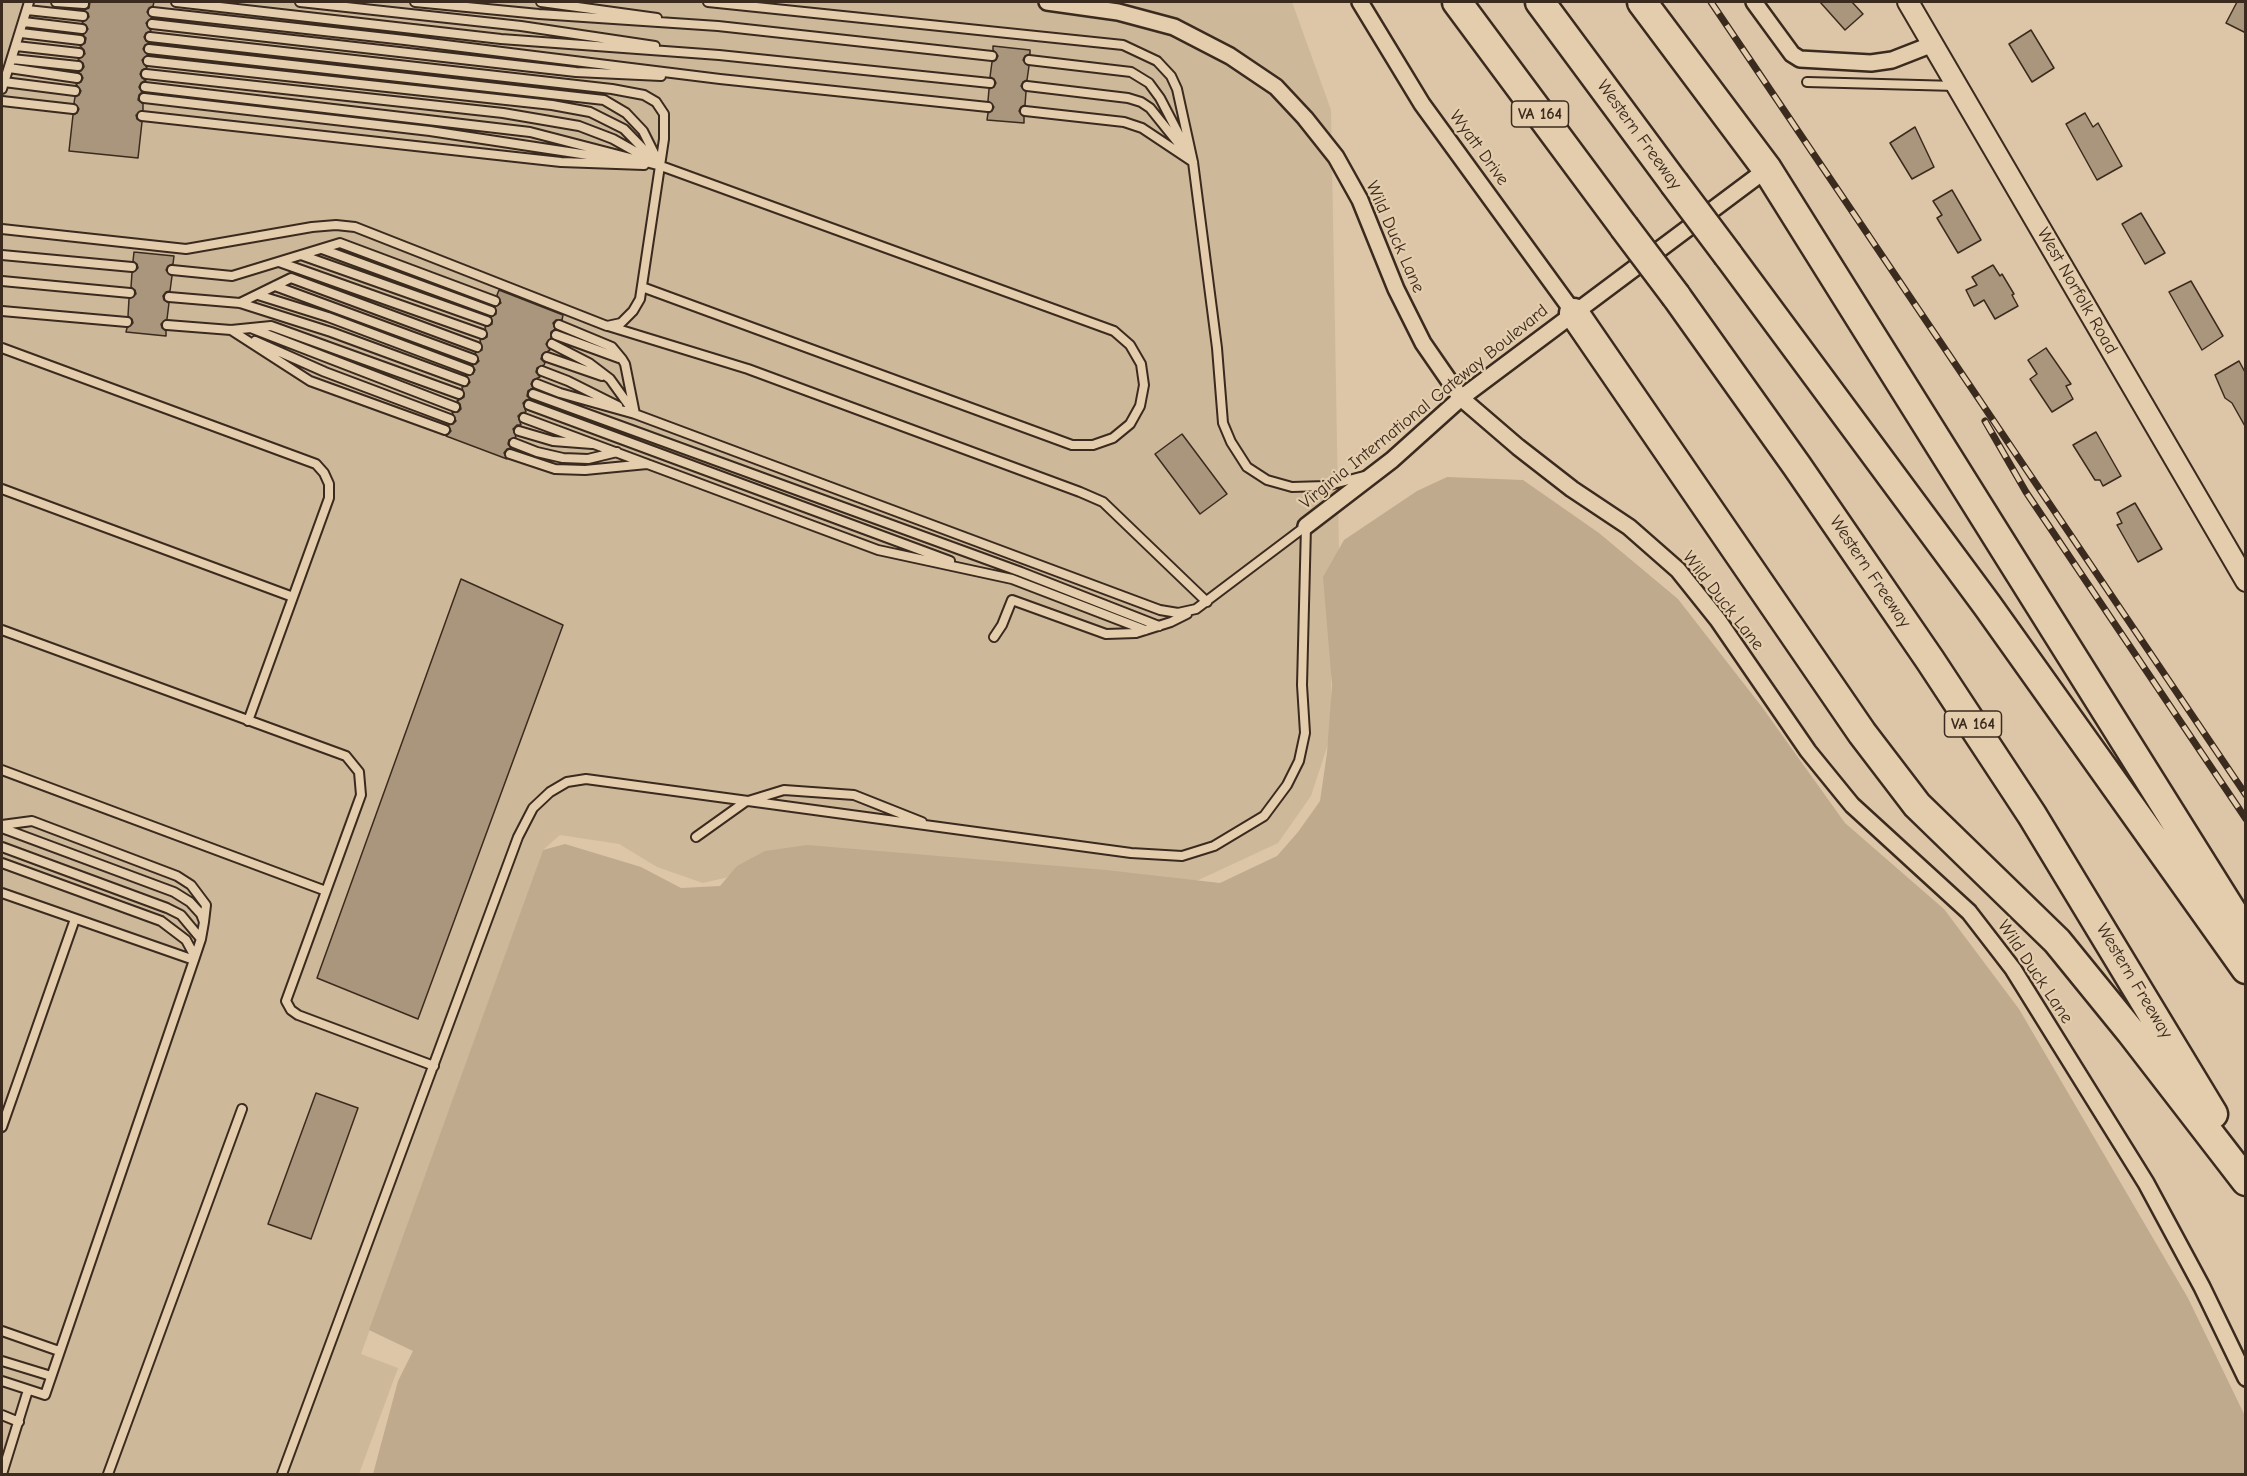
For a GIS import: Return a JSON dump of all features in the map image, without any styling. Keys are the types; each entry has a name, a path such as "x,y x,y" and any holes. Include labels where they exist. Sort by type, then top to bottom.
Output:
{"highway":[{"name":"Western Freeway","path":"1457,2 1676,296 1804,475 1930,660 2032,815 2246,1168"},
{"name":"Western Freeway","path":"1540,2 1987,605 2246,969"},
{"path":"1642,2 1767,169 2246,934"},
{"path":"1574,313 1862,733 1917,805 2056,941 2132,1032 2246,1181"}],"street":[{"name":"Wild Duck Lane","path":"1047,2 1118,12 1174,27 1230,56 1276,87 1305,118 1336,157 1360,200 1396,289 1423,343 1461,398 1554,475 1629,527 1678,570 1718,620 1808,751 1852,805 1969,912 2013,969 2146,1183 2202,1287 2246,1378"},
{"name":"Wyatt Drive","path":"1360,2 1422,104 1574,313"},
{"path":"1754,2 1791,54 1800,59 1871,63 1892,60 1933,44"},
{"name":"West Norfolk Road","path":"1908,2 2246,581"},
{"name":"Virginia International Gateway Boulevard","path":"1306,526 1374,474 1461,398 1767,169"}],"lane":[{"path":"56,2 84,4"},
{"path":"176,2 501,39 719,55 990,83"},
{"path":"300,2 521,26 719,55"},
{"path":"415,2 539,14 718,26"},
{"path":"541,2 718,26 992,56"},
{"path":"708,2 1123,45 1157,61 1171,76 1177,89 1193,162 1217,348 1223,423 1231,442 1247,466 1267,480 1292,488 1326,486 1374,474"},
{"path":"75,91 3,86 28,6 83,16"},
{"path":"153,12 720,79 988,107"},
{"path":"24,22 82,29"},
{"path":"152,24 576,72 720,79"},
{"path":"21,33 80,40"},
{"path":"150,37 612,89 644,95 656,102 664,114 664,139 640,299 633,311 621,323 607,326"},
{"path":"16,46 79,53"},
{"path":"149,49 604,100 626,113 643,131 661,166"},
{"path":"12,59 78,66"},
{"path":"1029,60 1131,72 1149,83 1160,98 1193,162"},
{"path":"148,61 552,105 590,112 624,129 661,166"},
{"path":"9,68 76,78"},
{"path":"146,74 503,113 546,120 579,126 613,139 661,166"},
{"path":"1807,82 1958,87"},
{"path":"1027,86 1128,98 1141,102 1150,108 1193,162"},
{"path":"145,87 530,132 661,166 1114,332 1130,345 1141,364 1144,385 1140,406 1130,424 1113,438 1094,446 1072,446 642,287"},
{"path":"144,98 430,131 661,166"},
{"path":"2,101 73,109"},
{"path":"1025,111 1124,122 1142,128 1193,162"},
{"path":"142,116 561,162 661,166"},
{"path":"2,229 186,249 312,227 336,225 355,227 607,326 748,369 1103,502 1207,602"},
{"path":"172,270 232,276 340,243 495,301"},
{"path":"320,249 491,311"},
{"path":"2,255 132,267"},
{"path":"300,255 487,321"},
{"path":"277,261 483,334"},
{"path":"240,303 291,279 477,347"},
{"path":"2,281 130,293"},
{"path":"275,286 473,359"},
{"path":"258,295 327,317 469,370"},
{"path":"169,297 240,303 331,332 464,381"},
{"path":"2,311 127,322"},
{"path":"167,325 231,330 271,326 459,394"},
{"path":"559,326 612,347 625,364 635,414"},
{"path":"252,328 455,407"},
{"path":"231,330 325,372 450,419"},
{"path":"231,330 310,381 445,430"},
{"path":"556,335 621,359"},
{"path":"552,344 589,363 610,379 635,414"},
{"path":"2,348 316,464 327,478 329,498 248,721"},
{"path":"547,357 610,379"},
{"path":"542,371 568,381 635,414"},
{"path":"537,384 560,393 635,414 1160,610 1178,613 1196,609"},
{"path":"533,394 1021,572 1159,626"},
{"path":"529,405 977,572"},
{"path":"524,418 878,550 1012,579 1145,630"},
{"path":"519,431 553,441 583,445 597,444"},
{"path":"514,443 537,452 563,458 588,459 617,452"},
{"path":"510,454 555,469 585,470 651,464"},
{"path":"2,489 293,597"},
{"path":"994,637 1002,625 1012,600 1106,634 1136,633 1159,626 1207,602 1306,526"},
{"path":"282,1474 519,837 533,808 550,792 567,782 586,779 1131,853 1182,856 1214,846 1264,816 1287,785 1299,761 1305,733 1302,685 1306,526"},
{"path":"2,630 346,756 359,772 361,795 286,1001 297,1015 434,1066"},
{"path":"2,770 326,891"},
{"path":"696,837 745,802 784,790 854,795 935,828"},
{"path":"2,827 32,821 177,876 191,885 206,905 201,939 45,1395 2,1381"},
{"path":"2,827 174,892 190,902 201,914 204,922"},
{"path":"2,847 168,908 181,915 201,939"},
{"path":"2,863 161,921 186,940 194,960"},
{"path":"2,893 194,960"},
{"path":"2,1127 75,919"},
{"path":"108,1474 242,1109"},
{"path":"2,1331 59,1351"},
{"path":"2,1361 51,1376"},
{"path":"2,1474 28,1390"},
{"path":"2,1415 19,1422"}],"shaded area":[{"path":"2,2 1292,2 1331,110 1339,550 1331,588 1331,735 1311,796 1278,843 1188,885 750,872 703,883 657,867 619,844 560,835 543,850 361,1354 398,1368 359,1474 2,1474"},
{"path":"1447,477 1523,480 1599,533 1678,599 1762,707 1845,823 1944,909 2019,1009 2188,1298 2245,1416 2245,1474 373,1474 398,1381 413,1351 369,1330 543,850 565,844 641,867 681,888 720,886 737,866 765,851 807,845 1106,870 1220,883 1277,856 1320,801 1327,753 1332,685 1323,577 1344,540 1417,491"}],"building":[{"path":"90,2 154,2 147,12 152,18 146,23 151,31 144,37 150,43 143,49 148,55 142,60 147,68 140,74 146,80 139,87 142,92 138,100 143,104 143,110 136,115 137,119 142,122 138,158 69,151 73,115 79,109 74,103 75,97 81,91 76,84 83,78 77,72 84,67 78,59 85,54 80,46 85,43 86,38 83,35 88,29 82,23 89,17 84,10 89,8"},
{"path":"1820,2 1852,2 1863,14 1845,30"},
{"path":"2237,2 2246,2 2246,33 2226,23"},
{"path":"2031,30 2054,68 2032,82 2009,44"},
{"path":"993,46 1030,50 1030,54 1023,60 1029,66 1027,80 1021,86 1026,92 1025,105 1019,111 1024,117 1024,123 987,120 988,113 994,107 988,101 989,89 996,83 990,77 992,62 998,56"},
{"path":"2085,113 2093,127 2098,123 2122,166 2097,180 2066,124"},
{"path":"1915,127 1934,167 1912,179 1890,143"},
{"path":"1952,190 1981,240 1958,253 1937,218 1942,215 1933,201"},
{"path":"2141,213 2165,253 2145,264 2122,224"},
{"path":"134,252 174,256 173,264 166,270 172,276 170,291 163,296 164,300 169,303 167,319 161,324 166,331 166,336 126,332 133,323 128,316 129,299 136,294 131,287 132,273 138,268 133,261"},
{"path":"1993,265 2000,276 2002,274 2018,306 1995,319 1984,300 1974,306 1966,290 1977,285 1972,277"},
{"path":"2191,281 2223,336 2202,350 2169,292"},
{"path":"499,290 563,315 562,320 556,320 553,323 555,329 551,332 551,338 546,344 550,350 542,355 541,359 545,363 537,368 536,372 540,377 533,380 531,384 533,388 528,391 527,396 530,399 523,403 526,412 518,416 521,425 513,429 516,437 509,440 508,444 511,448 504,453 507,459 446,436 451,431 448,425 456,421 452,412 458,412 461,409 457,401 464,397 462,387 467,386 470,382 466,375 473,374 475,370 472,365 479,361 475,353 482,350 480,340 487,337 485,327 492,324 491,317 496,314 495,307 501,303 497,295"},
{"path":"2046,348 2071,384 2066,386 2073,399 2052,412 2030,379 2037,374 2028,360"},
{"path":"2239,361 2246,374 2246,428 2232,403 2225,398 2215,375"},
{"path":"2096,432 2121,476 2103,486 2100,480 2095,480 2073,445"},
{"path":"1182,434 1227,494 1200,514 1155,454"},
{"path":"2135,503 2162,549 2138,562 2117,525 2122,523 2117,513"},
{"path":"461,579 563,625 418,1019 317,978"},
{"path":"316,1093 358,1108 311,1239 268,1224"}],"railway":[{"path":"1711,2 2246,795"},
{"path":"1985,421 2026,492 2246,819"}]}
